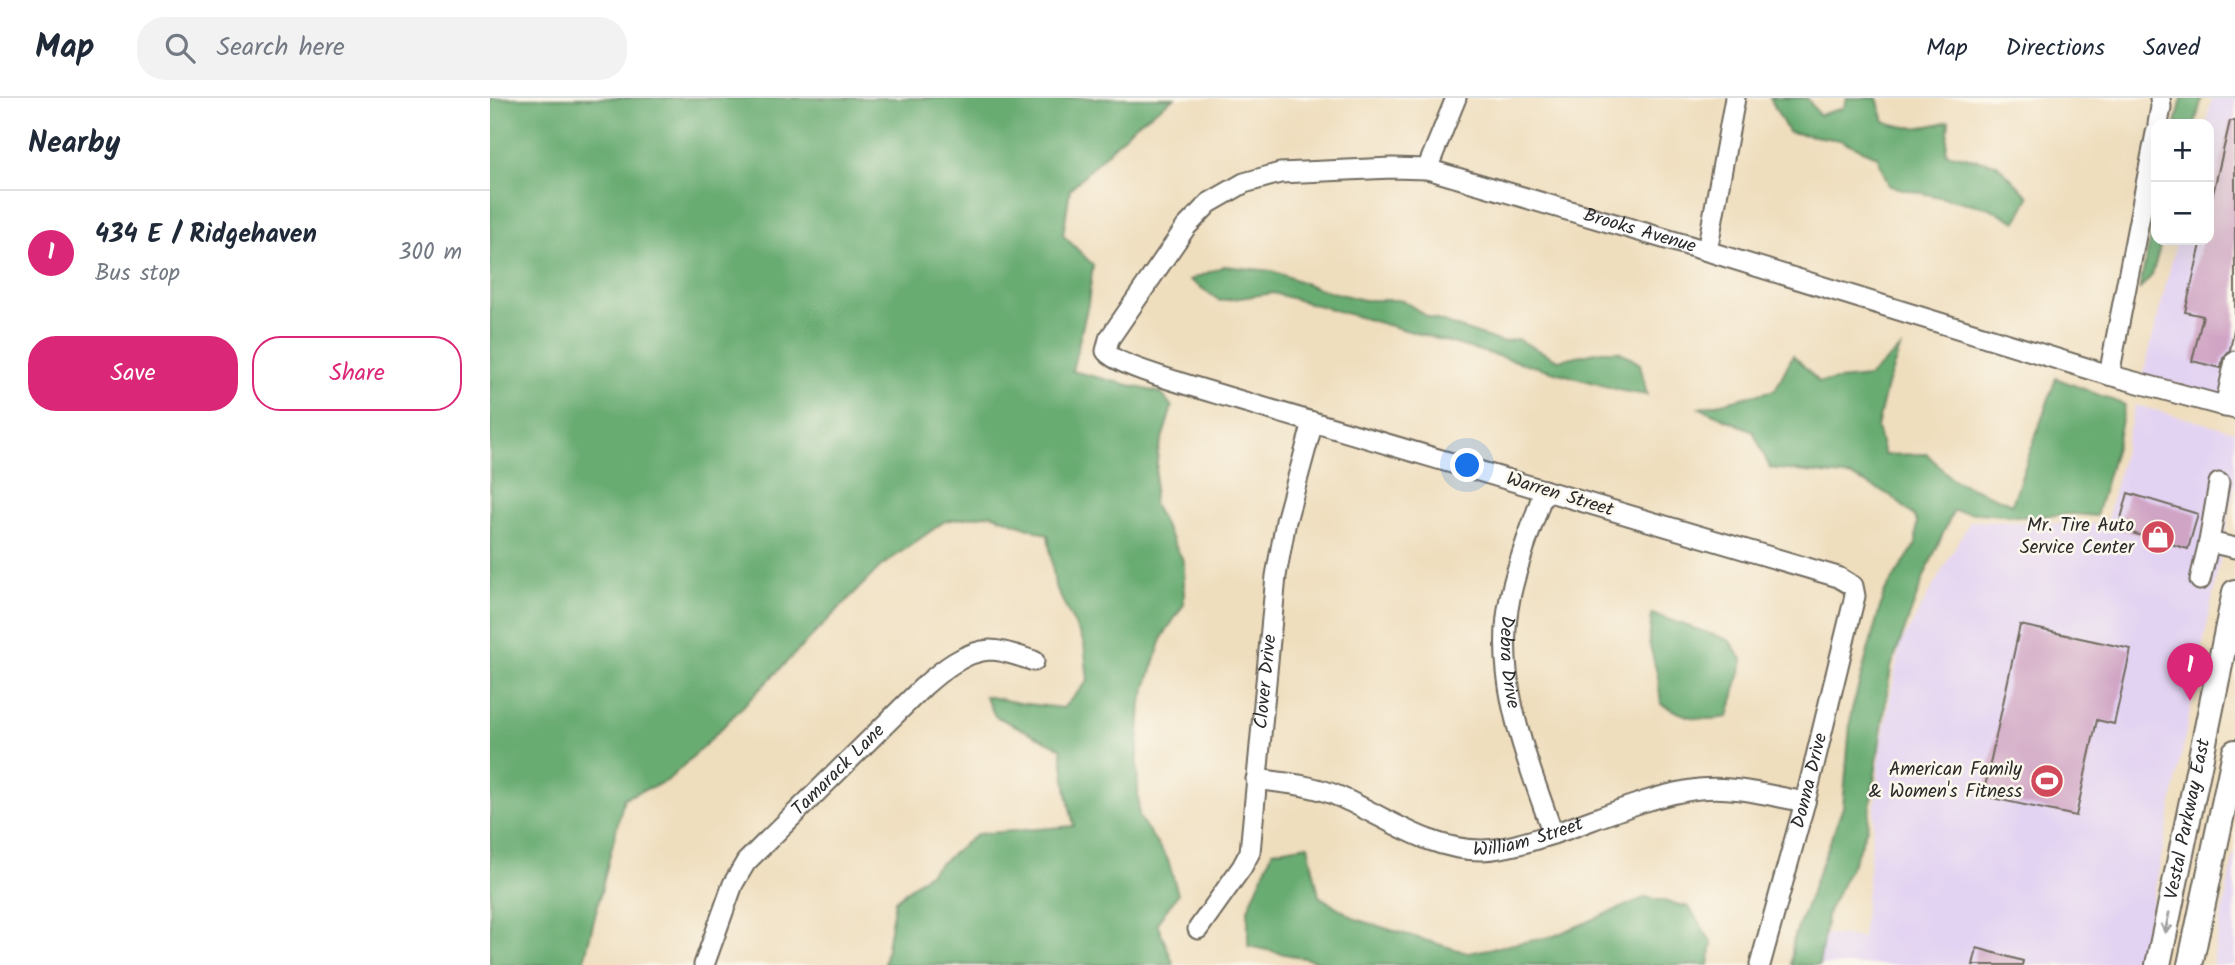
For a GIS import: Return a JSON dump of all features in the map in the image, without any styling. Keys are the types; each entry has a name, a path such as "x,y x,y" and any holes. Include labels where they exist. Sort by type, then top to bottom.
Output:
{"main road":[{"name":"Vestal Parkway East","path":"2158,965 2235,592"},
{"name":"Vestal Parkway East","path":"2190,965 2235,752"}],"street":[{"path":"1427,169 1456,98"},
{"path":"1707,251 1735,98"},
{"path":"2159,119 2160,98"},
{"path":"2109,376 2151,159"},
{"name":"Brooks Avenue","path":"1108,344 1186,227 1209,203 1244,183 1280,173 1427,169 1707,251 2109,376 2230,408"},
{"name":"Warren Street","path":"1108,344 1105,351 1108,356 1125,365 1838,577 1853,586 1855,596"},
{"path":"2230,408 2235,361"},
{"name":"Clover Drive","path":"1198,929 1250,852 1276,576 1286,521 1313,422"},
{"path":"2200,580 2219,483"},
{"name":"Debra Drive","path":"1544,490 1510,598 1505,647 1509,697 1553,834"},
{"path":"2208,542 2235,548"},
{"name":"Donna Drive","path":"1760,965 1805,802 1855,596"},
{"name":"Tamarack Lane","path":"704,965 733,884 746,862 923,687 944,669 974,653 992,650 1034,661"},
{"name":"William Street","path":"1256,779 1312,788 1338,796 1410,832 1450,847 1484,850 1527,842 1675,793 1701,789 1736,790 1805,802"}],"shaded area":[{"path":"2212,98 2235,98 2235,398 2143,376 2176,245 2214,245 2214,119 2207,119"},
{"path":"2135,405 2235,431 2235,484 2140,965 1813,965 1814,933 1862,938 1881,746 1900,645 1970,521 2106,524"},
{"path":"2235,849 2235,965 2212,965"}],"green space":[{"path":"490,98 1174,98 1135,125 1070,189 1063,235 1093,265 1088,304 1072,371 1161,393 1172,407 1158,452 1153,504 1184,562 1184,604 1163,636 1141,703 1137,765 1139,817 1168,860 1178,894 1157,923 1174,965 884,965 895,900 977,834 1074,826 1061,748 995,716 985,696 1063,708 1088,681 1084,643 1055,586 1048,535 991,514 945,521 880,567 667,781 624,798 583,965 490,965"},
{"path":"1770,98 1807,98 1819,115 1843,108 1847,98 1877,98 1884,121 1893,124 1916,127 1949,121 1946,153 1997,164 2029,197 2016,222 1990,208 1889,186 1877,156 1840,140 1788,132"},
{"path":"2182,98 2202,98 2196,119 2177,119"},
{"path":"2151,236 2151,245 2161,245 2152,275 2139,290"},
{"path":"1224,266 1272,271 1323,290 1364,300 1402,300 1428,317 1501,342 1517,339 1558,360 1601,351 1619,351 1640,364 1647,395 1623,391 1273,293 1220,301 1190,280"},
{"path":"1900,349 1887,385 1877,427 1884,455 1927,454 1953,480 2012,504 2056,378 2125,405 2096,516 2073,514 2027,517 1953,511 1925,574 1891,667 1867,828 1854,861 1828,911 1819,965 1791,965 1793,941 1843,807 1851,713 1884,593 1916,544 1917,522 1914,516 1890,495 1853,477 1770,468 1753,431 1700,408 1775,390 1793,355 1819,382 1868,377"},
{"path":"1652,614 1729,640 1743,661 1728,717 1693,718 1661,704 1658,677 1649,642"},
{"path":"1308,845 1319,896 1358,920 1468,953 1554,936 1646,897 1689,907 1712,943 1709,965 1327,965 1248,946 1248,909 1273,851"}],"building":[{"path":"2230,121 2235,121 2235,325 2230,350 2223,358 2221,368 2192,361 2203,316 2185,312 2201,245 2214,245 2214,190"},
{"path":"2128,493 2198,514 2188,549 2118,529"},
{"path":"2020,625 2131,649 2114,724 2097,720 2076,816 1983,796"},
{"path":"1977,948 2023,961 2022,965 1973,965"}],"place":[{"name":"Mr. Tire Auto Service Center","path":"2158,537"},
{"name":"434 E / Ridgehaven","path":"2190,701"},
{"name":"American Family & Women's Fitness","path":"2047,781"}]}
